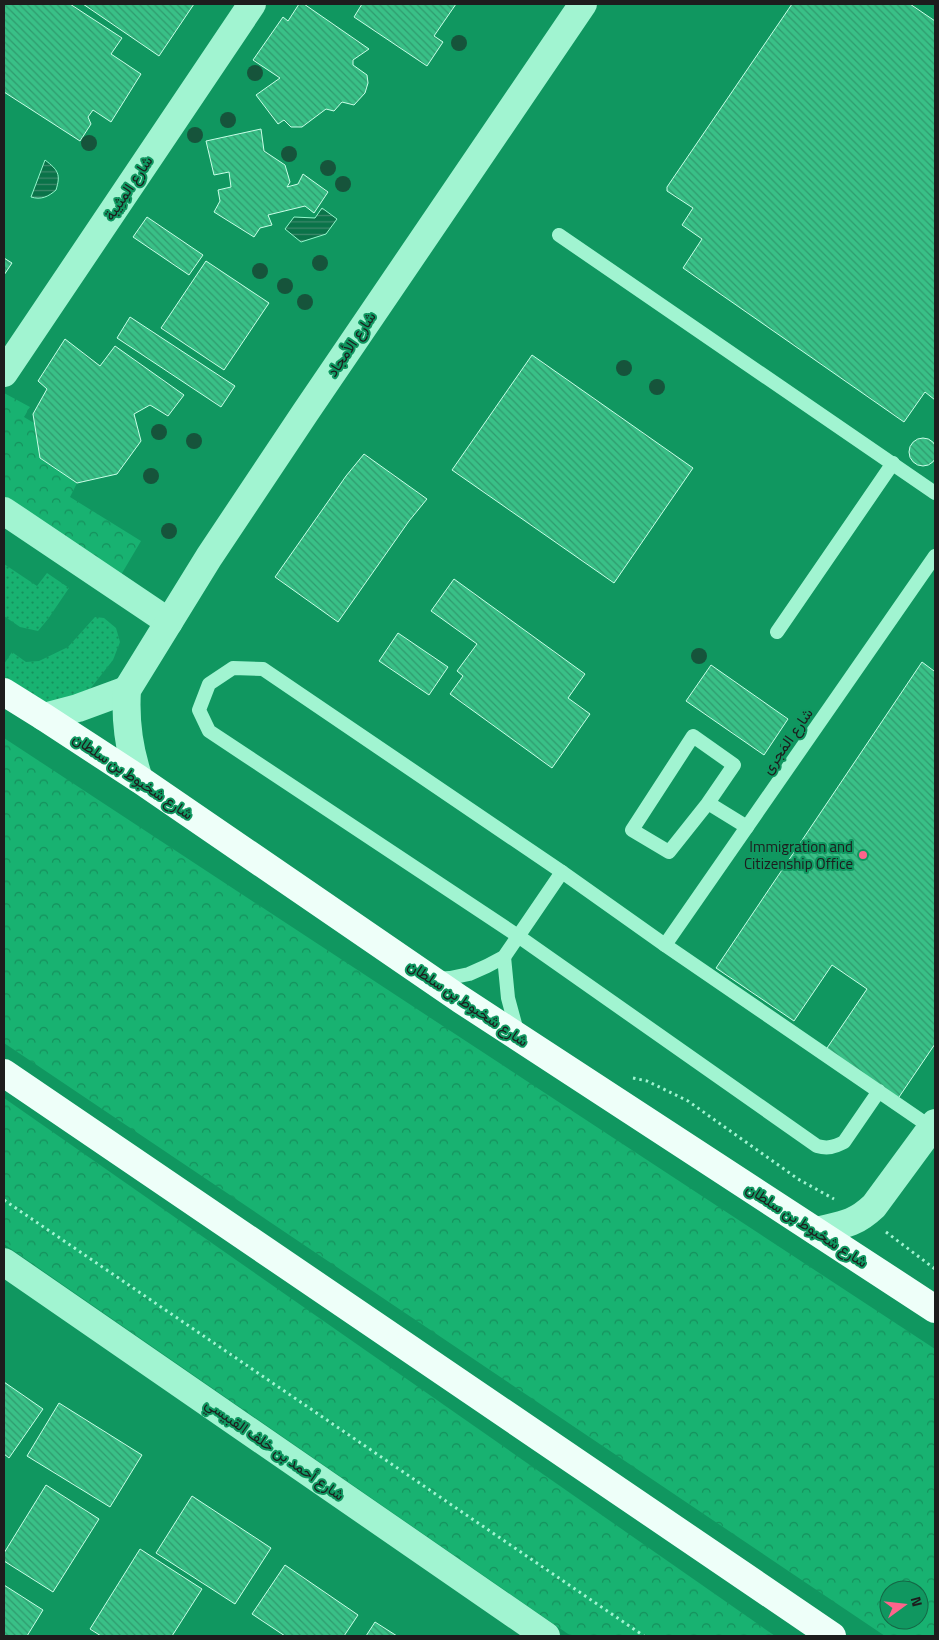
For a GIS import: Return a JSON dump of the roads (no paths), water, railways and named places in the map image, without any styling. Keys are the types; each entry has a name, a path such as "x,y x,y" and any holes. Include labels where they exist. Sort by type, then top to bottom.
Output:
{"main road":[{"name":"شارع شخبوط بن سلطان","path":"4,692 139,779 518,1037 935,1309"},
{"path":"4,1074 832,1636"}],"street":[{"name":"شارع المِثِيبة","path":"4,373 252,4"},
{"name":"شارع الأمجاد","path":"127,690 210,557 315,398 583,4"},
{"path":"4,511 169,622"},
{"path":"44,717 86,706 127,690 126,708 129,744 139,779"},
{"path":"816,1230 854,1222 864,1216 874,1206 934,1125"},
{"name":"شارع أحمد بن خلف القبيسي","path":"4,1262 546,1636"}],"lane":[{"path":"559,235 935,492"},
{"path":"777,632 893,463"},
{"name":"شارع المَجرى","path":"664,945 935,556"},
{"path":"879,1091 844,1142 836,1147 826,1148 818,1146 518,936 209,731 200,710 209,684 232,668 263,669 562,872 664,945 879,1091 934,1125"},
{"path":"693,736 734,765 708,803 669,852 632,830 693,736"},
{"path":"708,803 747,827"},
{"path":"431,979 469,974 504,957 562,872"},
{"path":"504,957 508,998 518,1037"}],"place":[{"name":"Immigration and Citizenship Office","path":"863,855"}]}
